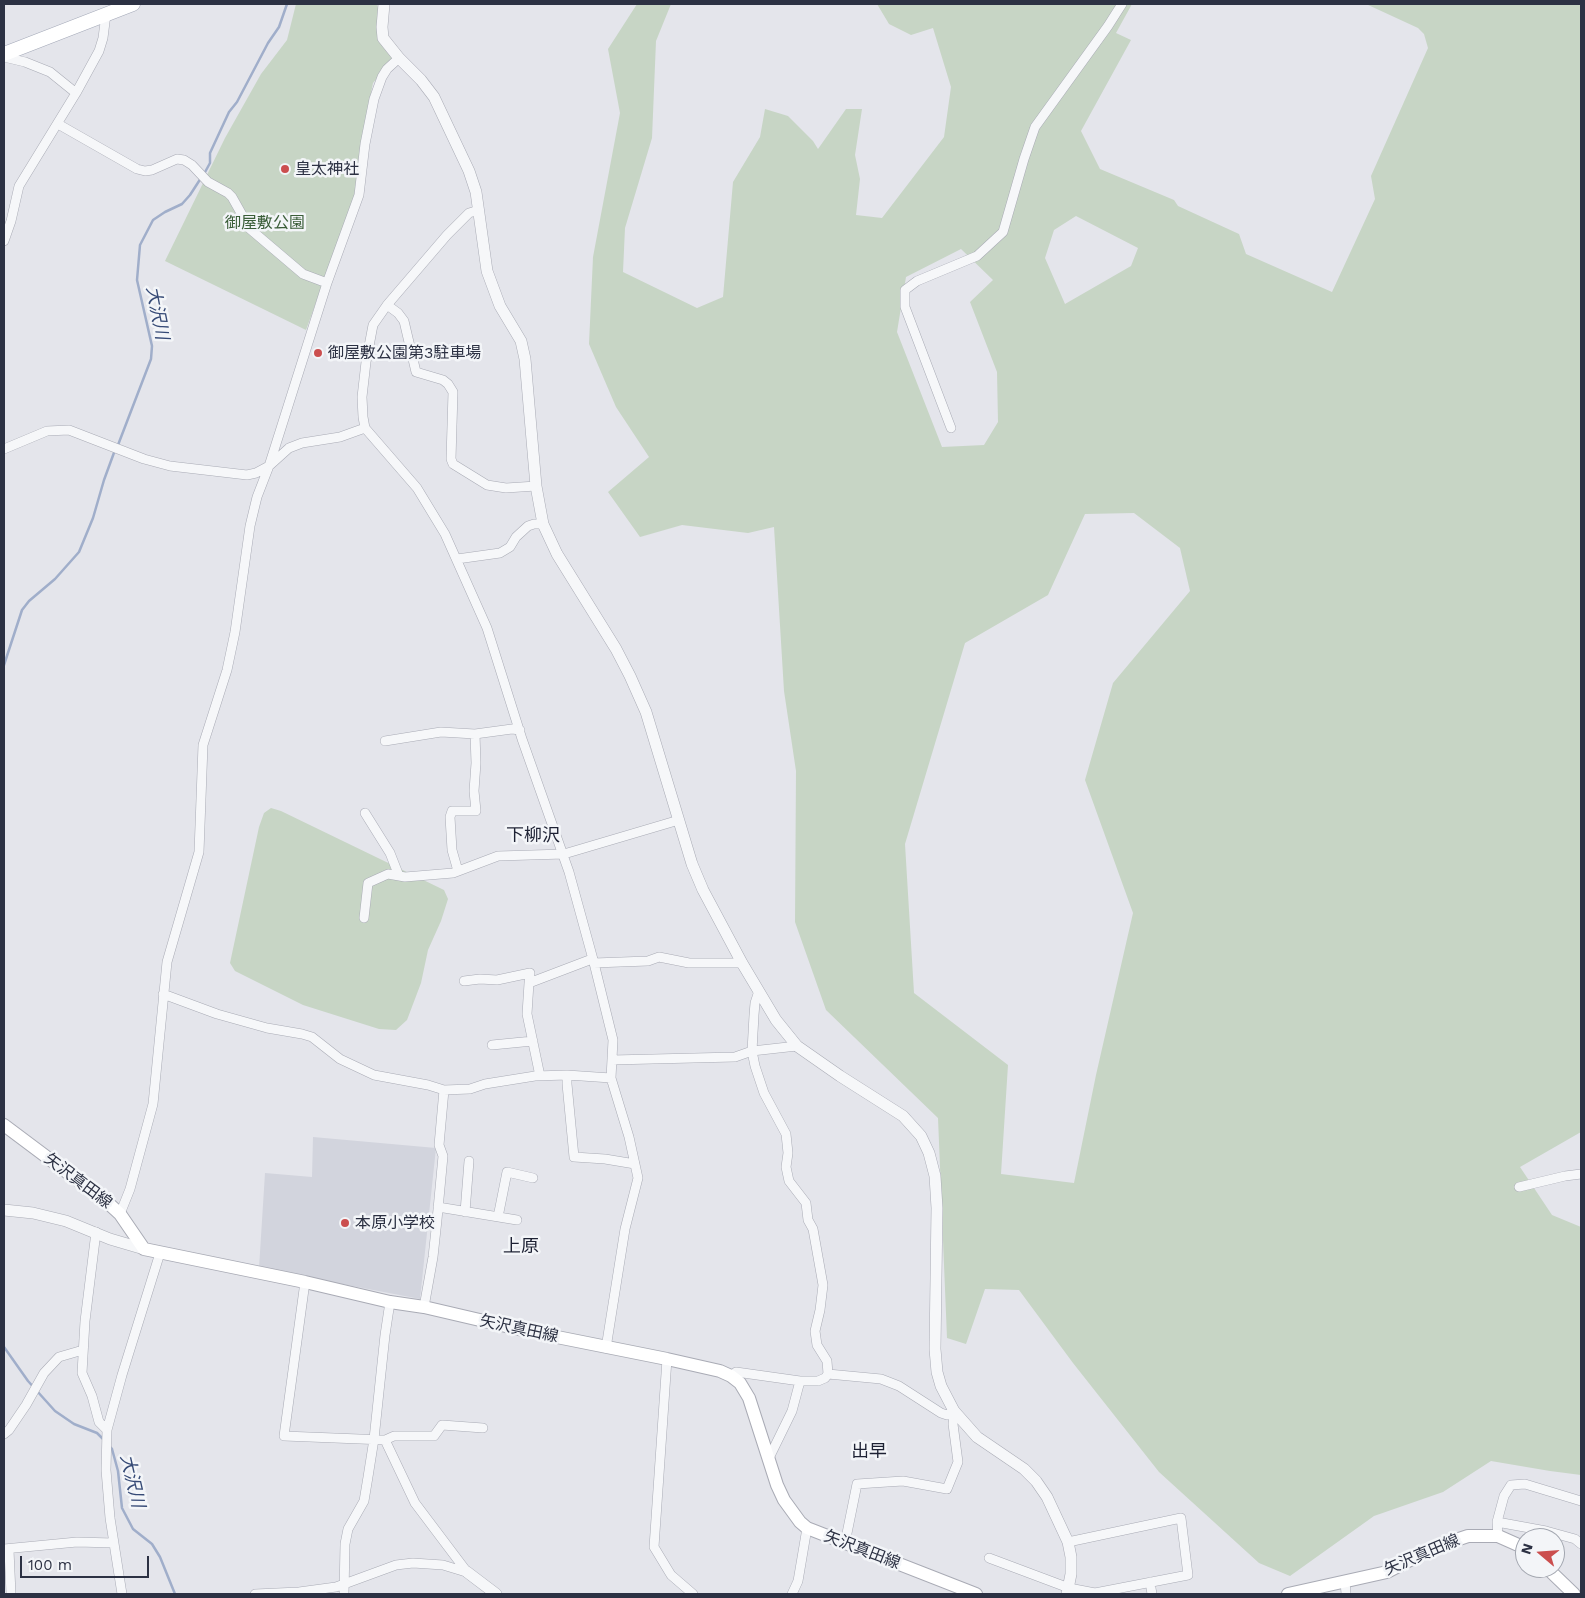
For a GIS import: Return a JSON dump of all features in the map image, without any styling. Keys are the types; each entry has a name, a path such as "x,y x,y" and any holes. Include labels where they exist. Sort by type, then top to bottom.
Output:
{"main road":[{"path":"4,54 133,4"},
{"name":"矢沢真田線","path":"4,1125 92,1190 120,1214 144,1249 606,1348 667,1358 720,1371 732,1376 740,1383 749,1398 777,1485 784,1500 792,1513 807,1528 959,1591 976,1594"},
{"name":"矢沢真田線","path":"1288,1594 1387,1572 1435,1547 1468,1536 1498,1536 1515,1544"},
{"path":"1557,1578 1574,1594"}],"street":[{"path":"951,428 905,307 905,290 917,281 977,256 1003,232 1035,127 1122,4"},
{"path":"385,5 382,27 384,38 434,97 470,171 476,192 487,271 500,306 521,341 526,358 536,486 542,524 557,554 616,649 630,676 646,712 692,864 703,890 742,964 776,1020 797,1046 834,1072 904,1116 921,1136 929,1153 936,1176 935,1349 937,1372 941,1386 954,1411 977,1438 1024,1469 1047,1497 1068,1542 1070,1557 1068,1591"},
{"path":"4,241 11,222 19,186 58,124 99,51 103,38 106,14"},
{"path":"4,57 38,66 50,72 76,93"},
{"path":"120,1214 130,1189 153,1104 167,962 199,852 204,745 227,670 235,632 250,526 327,283 358,195 374,99 382,77 387,69 399,58"},
{"path":"58,124 137,169 152,170 177,159 184,160 192,165 212,185 232,197 250,229 302,274 327,283"},
{"path":"479,210 469,213 462,220 387,305 373,325 366,362 362,417 365,428 417,488 445,534 487,628 520,730 564,854 593,961 613,1040 611,1078 629,1137 638,1178 626,1230 606,1348"},
{"path":"387,305 404,321 416,372 443,380 453,392 451,460 453,464 487,485 506,488 536,486"},
{"path":"4,449 47,431 69,430 144,459 170,466 247,475 256,473 269,466 289,448 302,443 340,437 365,428"},
{"path":"457,559 500,553 510,547 516,537 528,526 542,524"},
{"path":"386,741 441,732 475,734 512,729 520,730"},
{"path":"458,871 452,850 450,817 452,811 476,811 474,791 476,764 475,734"},
{"path":"365,813 390,853 399,876"},
{"path":"364,918 368,883 388,874 405,878 458,871 498,856 564,854 679,820"},
{"path":"529,983 593,961 648,960 659,957 689,963 742,964"},
{"path":"464,981 480,979 497,980 530,973 527,1014 540,1076"},
{"path":"759,991 754,1003 752,1051 764,1093 786,1134 788,1153 786,1167 789,1181 806,1203 808,1220 813,1229 823,1285 815,1331 817,1345 826,1361 828,1374"},
{"path":"163,994 217,1014 267,1028 312,1037 340,1060 374,1075 428,1085 444,1090 470,1089 485,1084 540,1076 567,1075 611,1078"},
{"path":"492,1045 533,1041"},
{"path":"612,1060 735,1057 752,1051 797,1046"},
{"path":"567,1075 566,1084 574,1158 604,1159 635,1164"},
{"path":"424,1308 433,1257 443,1156 438,1146 444,1090"},
{"path":"465,1212 469,1161"},
{"path":"498,1217 507,1172 533,1178"},
{"path":"1519,1187 1581,1174"},
{"path":"438,1207 517,1220"},
{"path":"4,1210 39,1214 144,1249"},
{"path":"96,1232 82,1373 92,1396 99,1422 107,1430"},
{"path":"122,1594 113,1543 106,1470 107,1430 160,1253"},
{"path":"304,1282 284,1436 385,1440 394,1436 434,1436 442,1426 483,1428"},
{"path":"344,1594 345,1544 348,1529 364,1501 374,1439 390,1302"},
{"path":"4,1434 9,1430 26,1405 44,1372 59,1358 83,1350"},
{"path":"667,1358 654,1547 672,1575 693,1594"},
{"path":"732,1376 736,1372 800,1381 818,1381 825,1378 828,1374"},
{"path":"828,1374 881,1379 899,1386 941,1413 947,1415 954,1411"},
{"path":"769,1458 792,1411 800,1381"},
{"path":"845,1543 857,1484 903,1481 948,1489 958,1462 953,1424 954,1411"},
{"path":"385,1440 414,1503 467,1572 496,1594"},
{"path":"1498,1536 1497,1522 1504,1496 1511,1485 1525,1484 1581,1501"},
{"path":"988,1558 1068,1591 1095,1593 1188,1575 1182,1518 1068,1542"},
{"path":"1497,1522 1546,1531 1575,1539 1581,1544"},
{"path":"792,1594 798,1581 807,1528"},
{"path":"11,1594 6,1550 77,1542 113,1543"},
{"path":"255,1594 322,1590 390,1567 413,1563 444,1564 467,1572"},
{"path":"1345,1581 1346,1594"},
{"path":"1150,1582 1152,1594"}],"shaded area":[{"name":"本原小学校","path":"313,1137 436,1148 420,1299 259,1268 265,1173 312,1177"}],"green space":[{"name":"御屋敷公園","path":"296,4 377,4 379,12 377,38 393,59 373,83 365,123 355,195 306,330 165,261 225,138 261,74 287,40"},
{"path":"637,4 671,4 656,41 652,138 625,228 623,272 697,308 723,297 733,182 760,137 765,109 788,116 813,141 818,149 846,109 862,109 855,155 860,179 856,215 882,218 944,137 951,87 933,28 911,35 889,24 877,4 1132,4 1116,33 1131,40 1081,131 1100,169 1174,200 1178,206 1239,234 1246,254 1332,292 1375,199 1371,176 1428,48 1424,34 1418,28 1366,4 1581,4 1581,1132 1520,1167 1552,1215 1581,1227 1581,1475 1491,1461 1443,1492 1374,1516 1290,1576 1259,1563 1159,1472 1073,1363 1019,1290 985,1289 966,1344 947,1338 938,1118 826,1010 795,922 796,771 784,691 774,527 748,533 682,525 640,537 608,492 649,457 616,407 589,344 593,257 620,113 608,49","holes":["1076,216 1138,248 1131,266 1065,304 1045,258 1054,230","961,249 993,280 970,302 997,372 998,422 984,445 942,447 897,332 906,277","1134,513 1180,548 1190,591 1113,683 1085,780 1133,913 1096,1075 1074,1183 1001,1174 1008,1065 914,993 905,844 965,643 1048,595 1085,514"]},
{"path":"271,808 281,811 444,890 448,899 441,921 428,950 421,983 407,1020 396,1030 379,1029 303,1005 235,971 230,963 259,827 264,813"}],"waterway":[{"name":"大沢川","path":"204,174 210,163 210,153 229,112 237,102 268,43 279,27 287,4"},
{"name":"大沢川","path":"118,445 151,359 152,346 137,280 140,245 153,220 182,204 201,178"},
{"name":"大沢川","path":"4,665 22,610 29,601 55,579 79,552 93,518 115,450"},
{"name":"大沢川","path":"4,1347 28,1381 55,1411 74,1424 97,1433 105,1441"},
{"name":"大沢川","path":"108,1445 112,1449 118,1471 122,1508 133,1529 152,1544 160,1557 175,1594"}],"place":[{"name":"皇太神社","path":"285,169"},
{"name":"御屋敷公園第3駐車場","path":"318,353"},
{"name":"本原小学校","path":"345,1223"}],"district":[{"name":"下柳沢","path":"533,836"},
{"name":"上原","path":"521,1247"},
{"name":"出早","path":"869,1452"}]}
